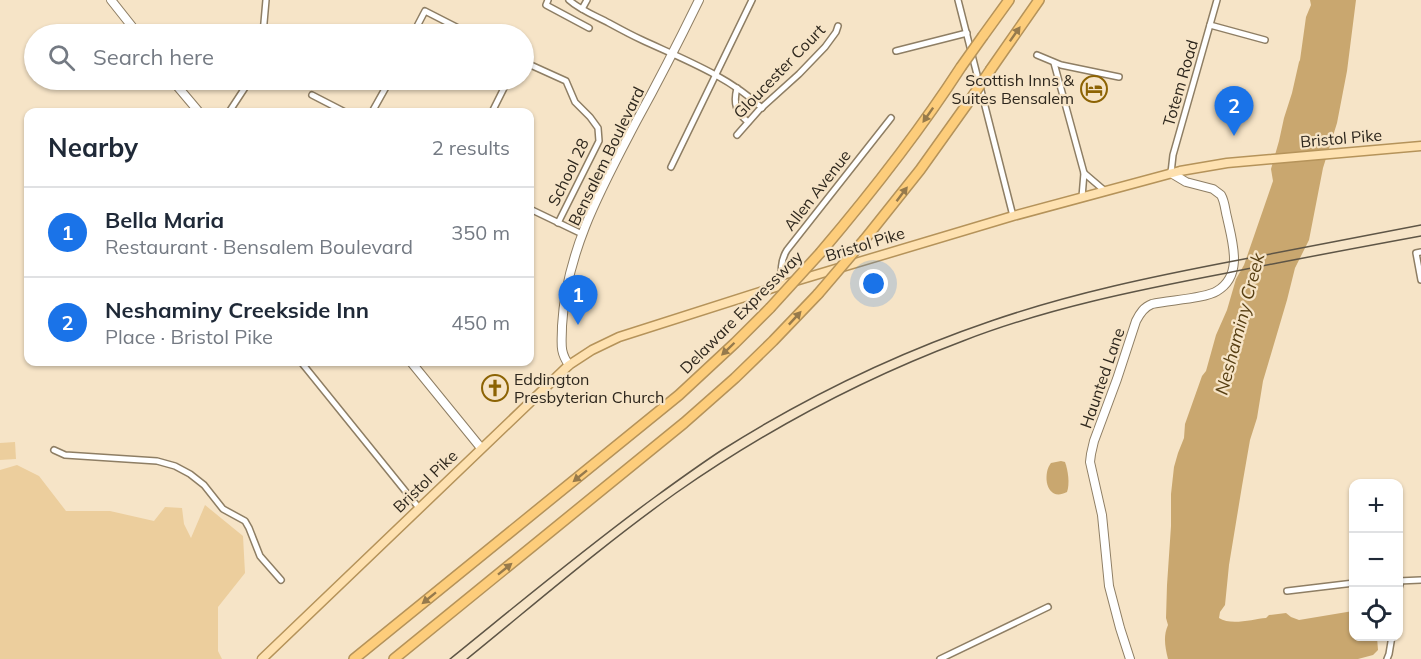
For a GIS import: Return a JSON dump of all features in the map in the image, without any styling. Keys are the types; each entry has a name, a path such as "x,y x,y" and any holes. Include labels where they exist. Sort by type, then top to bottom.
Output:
{"highway":[{"name":"Delaware Expressway","path":"354,659 679,395 770,308 821,252 901,153 1008,0"},
{"path":"394,659 692,417 758,356 818,294 896,202 1039,0"}],"main road":[{"name":"Bristol Pike","path":"262,659 569,365 592,350 619,338 782,285 1013,216 1171,173 1260,160 1421,146"}],"street":[{"path":"111,0 130,24"},
{"path":"264,24 266,0"},
{"path":"548,0 546,5 589,28"},
{"path":"569,0 641,40 715,75 737,88 762,108"},
{"path":"582,9 587,0"},
{"name":"Bensalem Boulevard","path":"569,365 562,353 564,306 571,267 582,234 596,198 699,0"},
{"path":"670,167 752,0"},
{"path":"958,0 1013,216"},
{"name":"Totem Road","path":"1171,173 1173,155 1217,0"},
{"path":"418,24 425,11 450,24"},
{"path":"1210,25 1265,40"},
{"name":"Gloucester Court","path":"737,135 825,47 838,26"},
{"path":"896,51 967,33"},
{"path":"1037,55 1054,63 1119,77"},
{"path":"1054,63 1084,173 1082,197"},
{"name":"School 28","path":"534,67 566,81 575,102 598,128 599,141 558,223"},
{"path":"737,88 737,109 748,122"},
{"path":"180,90 196,108"},
{"path":"232,108 243,90"},
{"path":"374,108 384,90"},
{"path":"494,108 503,90"},
{"path":"312,95 337,108"},
{"name":"Allen Avenue","path":"782,285 782,261 787,250 891,118"},
{"path":"1190,169 1198,185"},
{"path":"1084,173 1105,191"},
{"name":"Haunted Lane","path":"1130,659 1109,586 1102,515 1091,466 1091,454 1140,313 1152,304 1214,292 1222,287 1231,274 1234,264 1234,250 1223,197 1216,190 1186,182 1171,173"},
{"path":"534,211 582,234"},
{"path":"1418,253 1421,280"},
{"path":"304,366 419,508"},
{"path":"414,366 481,448"},
{"path":"54,450 65,454 157,461 190,474 204,485 223,509 245,521 260,556 282,580"},
{"path":"1403,581 1421,580"},
{"path":"1287,591 1349,583"},
{"path":"940,659 1048,608"},
{"path":"1387,659 1391,641"}],"shaded area":[{"path":"15,442 16,459 0,460 0,443"},
{"path":"17,465 39,476 66,511 110,511 154,521 165,507 182,508 184,524 191,538 205,505 243,536 245,573 218,607 218,651 222,659 0,659 0,470"}],"water":[{"name":"Neshaminy Creek","path":"1310,0 1356,0 1347,71 1337,123 1323,168 1309,240 1295,268 1263,381 1242,486 1225,605 1219,618 1230,622 1286,613 1299,620 1349,612 1349,641 1377,641 1378,650 1373,655 1358,659 1168,659 1165,637 1168,625 1166,618 1167,585 1174,467 1184,438 1185,424 1273,181 1271,169 1292,93 1300,60 1306,17 1311,5"},
{"path":"1061,461 1066,465 1067,492 1054,494 1048,486 1048,468 1051,463"}],"railway":[{"path":"450,659 603,536 705,461 819,394 887,362 991,321 1114,286 1421,225"},
{"path":"467,659 596,554 676,493 779,428 888,372 995,329 1060,309 1194,279 1421,236"}],"place":[{"name":"Scottish Inns & Suites Bensalem","path":"1094,89"},
{"name":"Neshaminy Creekside Inn","path":"1234,136"},
{"name":"Bella Maria","path":"578,325"},
{"name":"Eddington Presbyterian Church","path":"495,388"}]}
